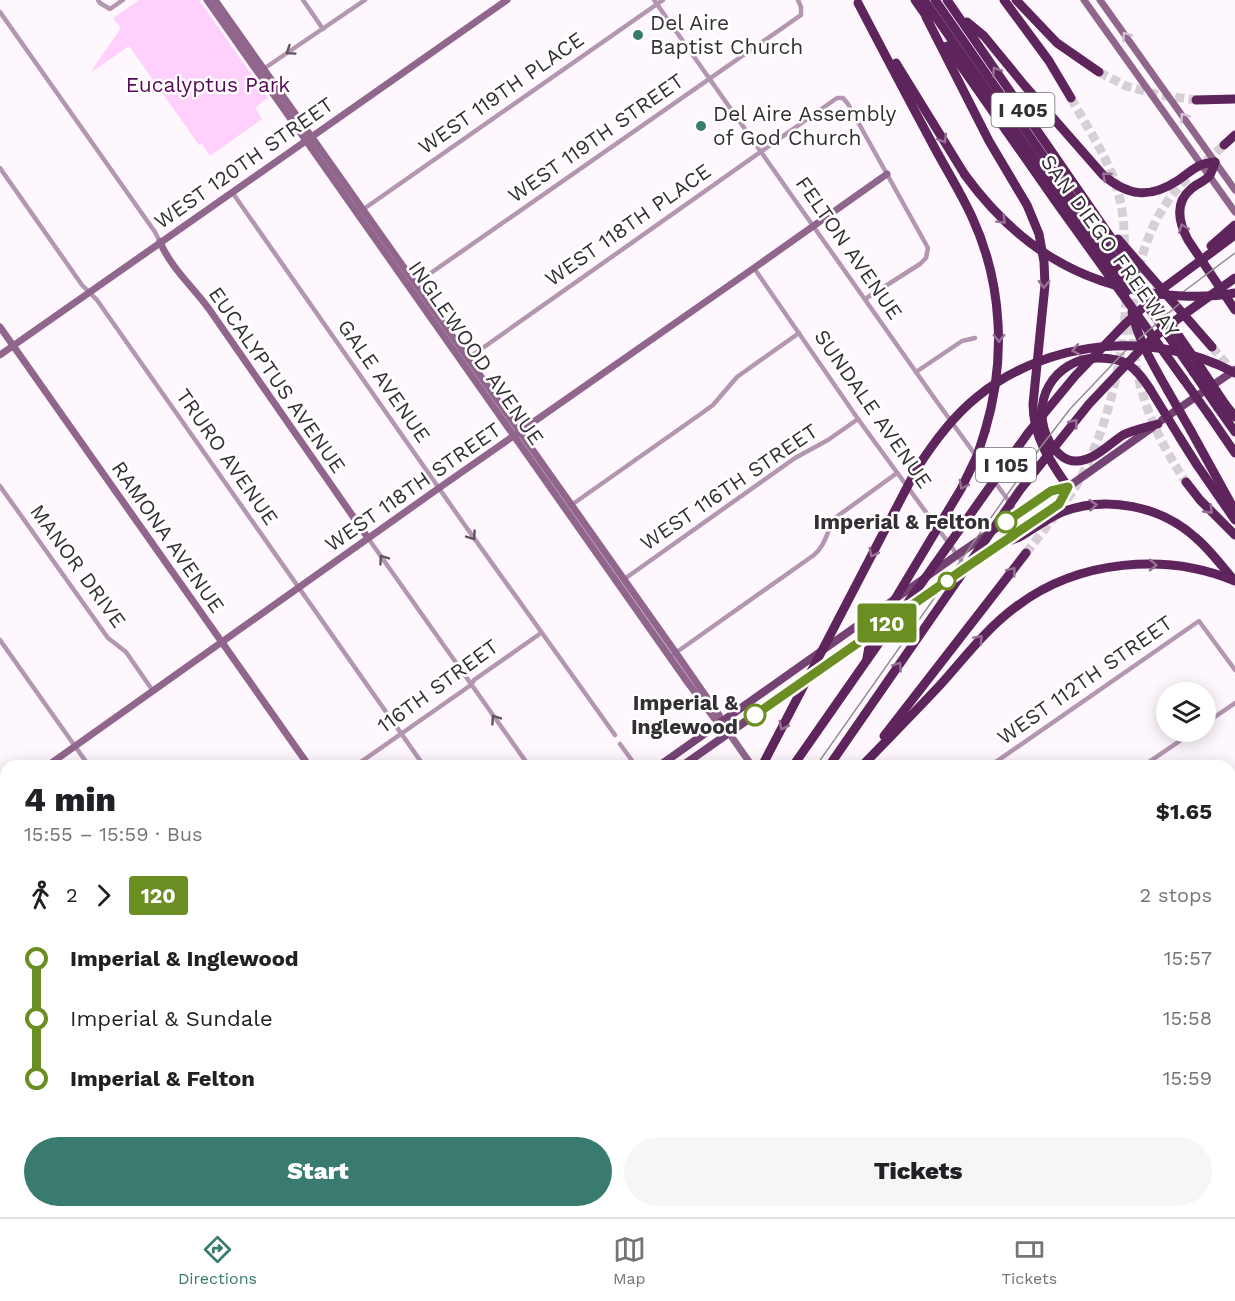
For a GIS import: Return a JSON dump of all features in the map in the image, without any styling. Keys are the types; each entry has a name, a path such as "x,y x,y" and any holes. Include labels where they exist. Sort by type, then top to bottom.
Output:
{"highway":[{"name":"SAN DIEGO FREEWAY","path":"915,0 1235,453"},
{"path":"924,0 1125,285 1135,328 1235,512"},
{"path":"934,0 1197,371"},
{"name":"SAN DIEGO FREEWAY","path":"947,0 1089,205 1197,371 1222,406 1235,417"},
{"path":"1004,0 1049,61 1071,99"},
{"path":"1016,0 1057,43 1099,72"},
{"path":"857,2 965,175 987,204 1013,230 1045,254 1077,272 1121,287 1153,293 1201,297 1235,293"},
{"path":"857,2 972,216 992,281 999,338 995,392 985,431 969,473 870,641 867,660"},
{"path":"958,15 984,36 1025,87 1103,175 1117,185 1141,194 1154,192 1174,183 1201,165 1215,162"},
{"path":"926,17 989,141 1026,205 1039,234 1045,285 1033,404 1034,421 1043,449 1068,487"},
{"path":"1196,100 1235,99"},
{"path":"1224,145 1235,135"},
{"path":"1215,162 1209,176 1187,193 1181,204 1179,218 1183,232 1235,310"},
{"path":"1089,205 1212,347"},
{"path":"1165,287 1235,225"},
{"name":"I 105","path":"797,760 1045,411 1102,346 1165,287 1235,235"},
{"name":"I 105","path":"834,760 1020,490 1089,404 1149,342 1235,278"},
{"path":"765,760 916,470 943,430 977,397 1018,371 1045,359 1073,351 1110,346 1138,346 1172,350 1202,358 1235,371"},
{"path":"1158,424 1125,434 1093,456 1076,461 1063,457 1056,451 1046,435 1042,407 1049,385 1062,370 1073,362 1101,358 1128,365 1138,372 1150,389 1197,465 1235,520"},
{"path":"1222,406 1235,432"},
{"path":"1186,482 1200,500 1235,535"},
{"path":"1001,544 1021,536 1050,518 1077,507 1104,504 1129,506 1155,513 1180,525 1204,545 1235,581"},
{"path":"866,760 1026,553"},
{"path":"867,760 941,684 987,631 1019,604 1047,588 1093,571 1140,564 1190,568 1235,581"}],"main road":[{"name":"INGLEWOOD AVENUE","path":"207,0 361,211 673,655 714,718 722,723 748,760"},
{"name":"INGLEWOOD AVENUE","path":"215,0 261,71"},
{"name":"WEST 120TH STREET","path":"0,355 507,0"},
{"path":"1084,0 1235,212"},
{"path":"1100,0 1235,190"},
{"name":"WEST 118TH STREET","path":"56,760 887,174"},
{"name":"EUCALYPTUS AVENUE","path":"159,242 187,283 209,309 368,538"},
{"name":"RAMONA AVENUE","path":"0,327 305,760"},
{"path":"668,760 957,555 1051,491 1068,487 1235,371"},
{"path":"691,760 1059,504 1068,487"}],"street":[{"path":"98,0 110,9 123,0"},
{"path":"303,0 323,29"},
{"path":"261,71 364,0"},
{"name":"WEST 119TH PLACE","path":"361,211 656,2 663,0"},
{"name":"WEST 119TH STREET","path":"413,286 801,15 798,0"},
{"name":"FELTON AVENUE","path":"656,2 1018,514"},
{"name":"EUCALYPTUS AVENUE","path":"0,12 155,232 159,242"},
{"name":"WEST 118TH PLACE","path":"465,360 832,100 843,98 848,104 887,174"},
{"name":"TRURO AVENUE","path":"0,168 82,285 97,300 420,760"},
{"path":"865,299 920,264 928,253 925,242 887,174"},
{"name":"GALE AVENUE","path":"232,192 615,735"},
{"name":"SUNDALE AVENUE","path":"754,268 858,419 966,567"},
{"path":"568,507 713,405 737,377 799,333"},
{"path":"916,372 962,341 975,338"},
{"name":"WEST 116TH STREET","path":"621,581 795,458 828,440 858,419"},
{"path":"673,655 814,555 822,548 831,524 836,518 897,473"},
{"name":"MANOR DRIVE","path":"0,486 108,638 126,652 153,691"},
{"name":"EUCALYPTUS AVENUE","path":"368,538 525,760"},
{"name":"WEST 112TH STREET","path":"999,760 1200,621 1235,670"},
{"name":"116TH STREET","path":"364,760 541,633"},
{"path":"0,640 85,760"},
{"path":"1216,716 1235,703"},
{"path":"1152,760 1178,742"},
{"path":"620,744 632,760"}],"green space":[{"name":"Eucalyptus Park","path":"139,0 199,0 268,98 255,108 262,119 210,156 202,144 199,145 129,46 92,70 121,28 113,18"}],"tunnel":[{"path":"1099,72 1126,86 1159,95 1196,100"},
{"path":"1071,98 1112,173 1120,200 1125,251"},
{"path":"1206,161 1224,145"},
{"path":"1139,268 1157,218 1171,196 1189,177"},
{"path":"1135,285 1133,339 1141,388 1159,435 1186,482"},
{"path":"1026,553 1076,486 1097,442 1118,368 1126,295"},
{"path":"1212,347 1235,374"}],"tram line":[{"path":"1183,292 1235,253"},
{"path":"1139,339 1179,304"},
{"path":"820,760 1040,448 1070,409 1126,350"}],"bus line":[{"name":"120","path":"755,715 1059,504 1068,487 1051,491 1006,522"}],"place":[{"name":"Del Aire Baptist Church","path":"638,35"},
{"name":"Del Aire Assembly of God Church","path":"701,126"},
{"name":"Imperial & Felton","path":"1006,522"},
{"name":"Imperial & Inglewood","path":"755,715"}]}
